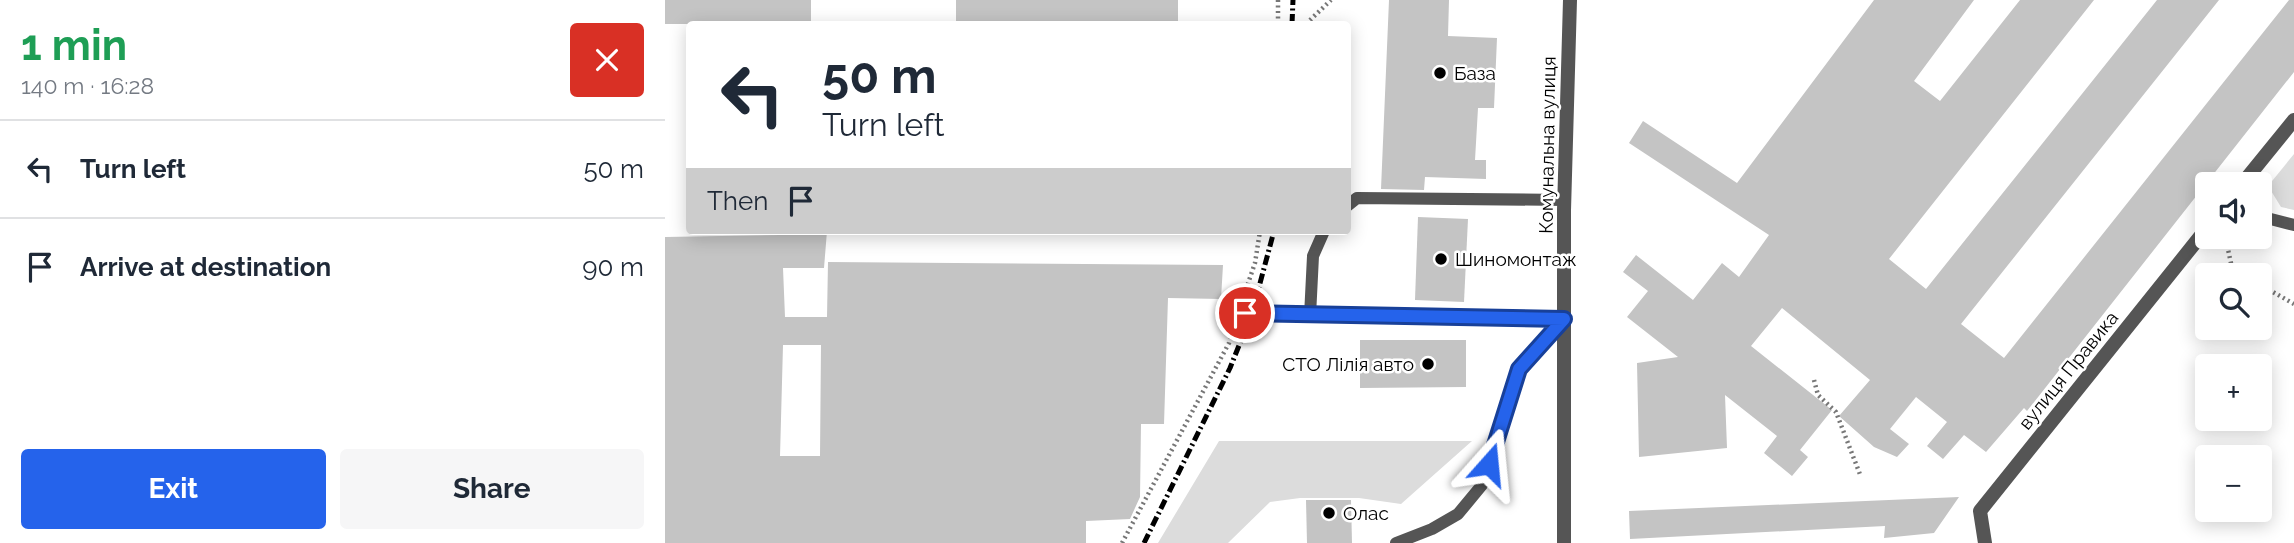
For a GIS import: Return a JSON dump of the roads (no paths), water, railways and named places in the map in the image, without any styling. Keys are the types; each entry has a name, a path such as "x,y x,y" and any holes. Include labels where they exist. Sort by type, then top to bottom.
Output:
{"street":[{"name":"Комунальна вулиця","path":"1564,543 1565,200 1570,0"},
{"path":"2252,172 2294,120"},
{"name":"вулиця Правика","path":"1985,543 1980,511 2195,243"}],"lane":[{"path":"1351,203 1357,198 1565,200"},
{"path":"2272,219 2294,225"},
{"path":"1310,316 1313,256 1322,235"},
{"path":"1244,307 1310,316 1564,319"},
{"path":"1397,543 1432,529 1458,514 1482,485 1519,369 1564,319"}],"railway":[{"path":"1292,21 1293,0"},
{"path":"1144,543 1230,368 1252,313 1273,235"}],"place":[{"name":"База","path":"1440,73"},
{"name":"Шиномонтаж","path":"1441,259"},
{"name":"СТО Лілія авто","path":"1428,364"},
{"name":"Олас","path":"1329,513"}]}
